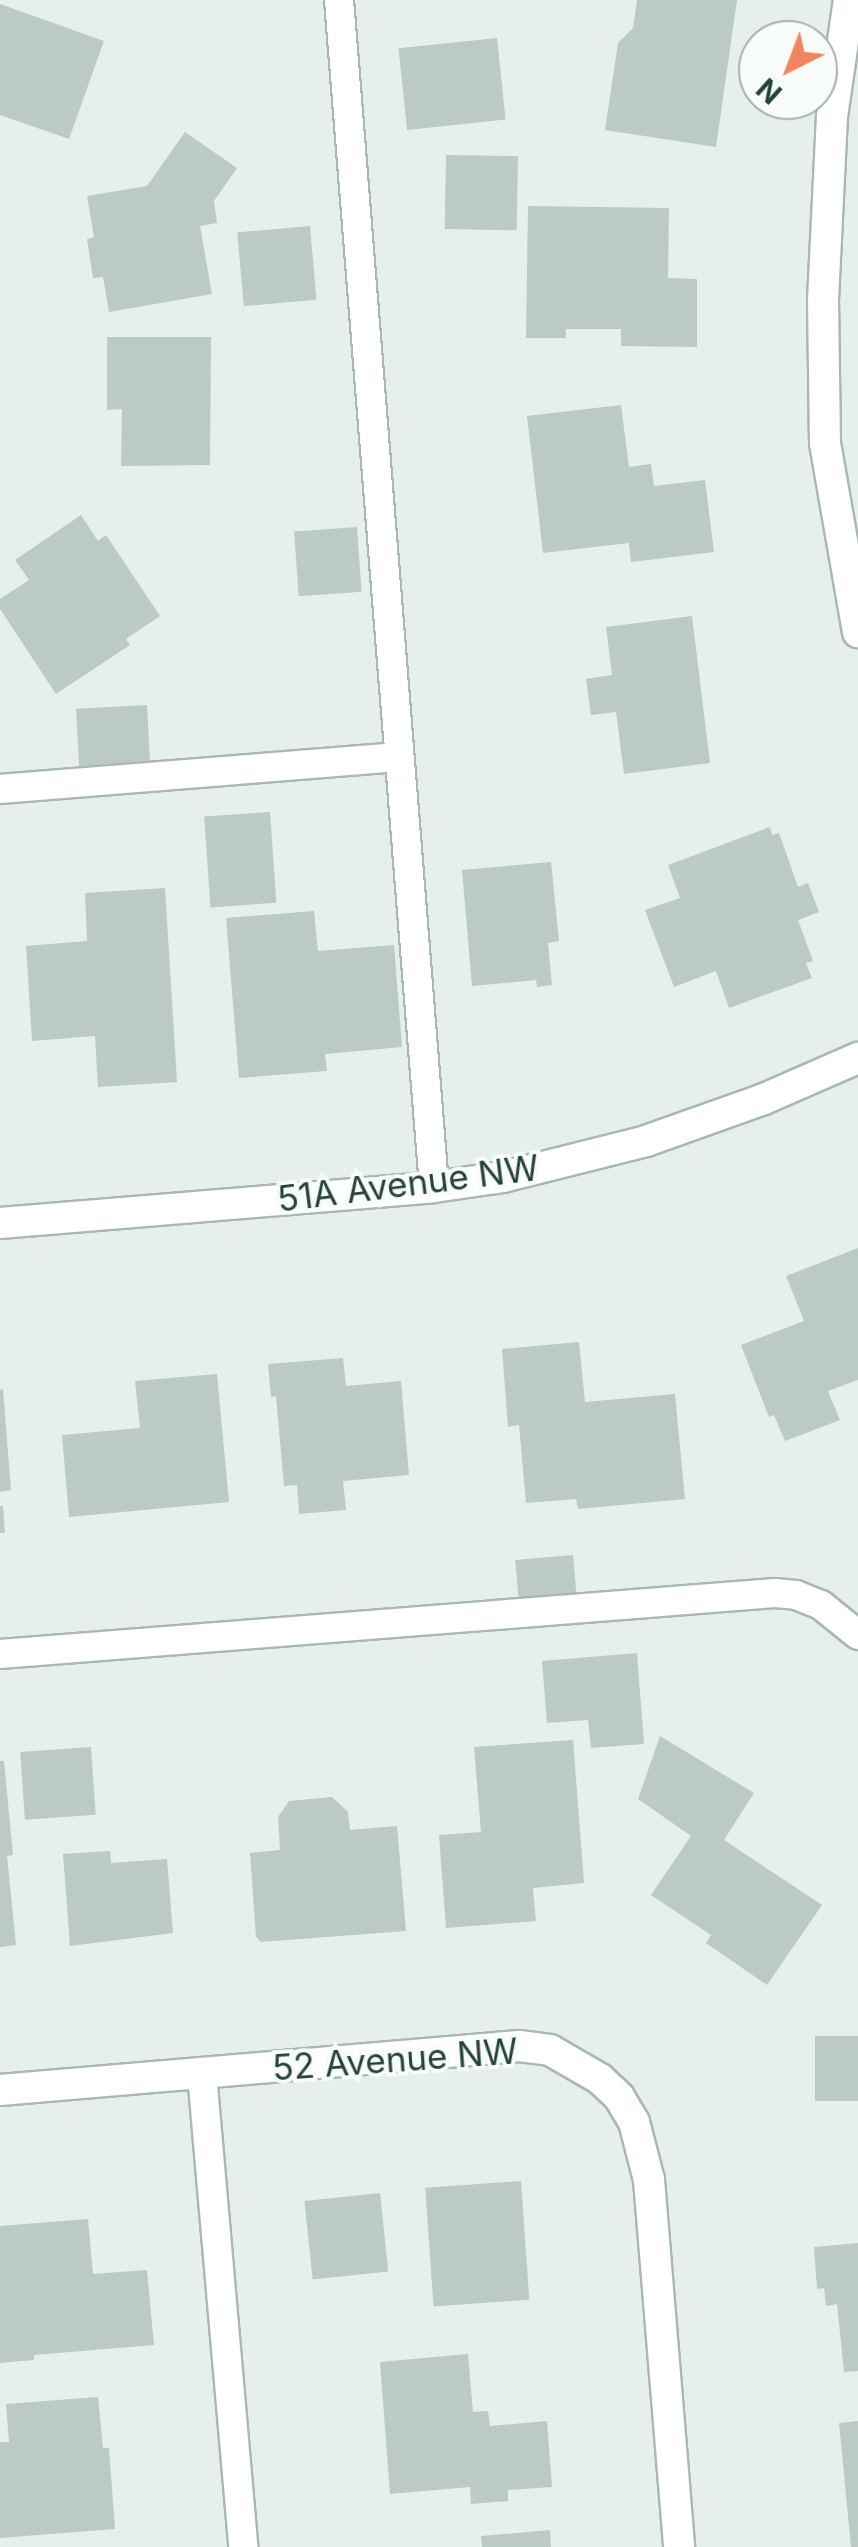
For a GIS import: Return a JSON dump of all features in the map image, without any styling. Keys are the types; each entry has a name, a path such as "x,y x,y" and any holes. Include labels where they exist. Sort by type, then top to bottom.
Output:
{"street":[{"path":"849,0 832,116 822,300 825,443 858,632"},
{"name":"51A Avenue NW","path":"0,1223 434,1187 520,1174 646,1141 764,1099 858,1058"},
{"name":"52 Avenue NW","path":"0,2090 519,2046 550,2050 578,2064 610,2088 634,2122 649,2180 678,2547"}],"lane":[{"path":"340,0 434,1187"},
{"path":"0,789 397,757"},
{"path":"0,1654 775,1593 796,1594 821,1606 858,1635"},
{"path":"202,2074 243,2547"}],"building":[{"path":"637,0 737,0 716,147 605,130 618,43 633,28"},
{"path":"0,4 104,41 69,139 0,115"},
{"path":"497,38 506,120 407,130 399,48"},
{"path":"185,132 237,168 214,201 217,223 200,226 212,294 109,312 103,277 93,278 87,239 94,237 87,196 147,186"},
{"path":"446,155 518,156 517,230 445,229"},
{"path":"528,206 669,208 668,278 697,279 697,347 621,346 621,329 566,329 566,338 526,338"},
{"path":"310,226 316,300 244,306 237,232"},
{"path":"107,337 211,337 210,465 121,466 122,409 107,410"},
{"path":"621,405 629,467 651,464 654,486 705,480 714,552 631,562 629,543 543,553 527,416"},
{"path":"81,515 98,541 106,535 160,616 126,639 130,645 56,694 0,609 0,599 29,580 15,560"},
{"path":"357,527 362,592 299,596 294,531"},
{"path":"692,616 710,763 624,774 616,712 591,715 586,679 612,675 606,627"},
{"path":"147,705 150,768 79,772 76,709"},
{"path":"270,812 276,903 211,907 204,817"},
{"path":"770,827 772,835 779,833 798,887 808,883 819,912 798,920 813,961 806,963 812,978 729,1008 716,971 674,987 645,910 680,898 668,865"},
{"path":"551,862 559,941 548,943 552,985 537,987 536,980 472,986 462,870"},
{"path":"165,888 177,1082 98,1087 95,1036 32,1041 26,946 87,941 85,893"},
{"path":"314,911 318,951 394,945 402,1047 325,1054 327,1071 239,1078 226,918"},
{"path":"858,1248 858,1380 828,1391 840,1420 785,1441 774,1415 769,1417 741,1345 804,1321 786,1276"},
{"path":"579,1342 585,1402 675,1394 685,1499 578,1509 576,1499 526,1503 519,1425 508,1427 502,1349"},
{"path":"343,1358 346,1386 401,1381 409,1475 343,1481 346,1510 299,1514 297,1485 284,1486 276,1396 271,1397 268,1364"},
{"path":"217,1374 229,1502 69,1517 62,1435 140,1428 135,1381"},
{"path":"3,1389 11,1490 0,1492 0,1390"},
{"path":"3,1506 5,1533 0,1533"},
{"path":"573,1555 577,1601 519,1606 515,1560"},
{"path":"637,1653 644,1744 591,1748 588,1720 547,1723 542,1661"},
{"path":"660,1736 754,1793 724,1840 822,1905 767,1985 706,1943 711,1935 651,1895 691,1836 638,1799"},
{"path":"573,1740 584,1883 533,1888 536,1921 446,1928 439,1835 481,1832 474,1747"},
{"path":"91,1747 96,1815 25,1820 20,1752"},
{"path":"0,1761 4,1761 13,1855 7,1856 16,1945 0,1947"},
{"path":"332,1797 348,1812 350,1830 397,1826 406,1931 261,1942 256,1937 250,1853 280,1850 278,1817 289,1801"},
{"path":"110,1851 111,1863 167,1859 173,1933 70,1946 63,1854"},
{"path":"815,2036 858,2036 858,2101 815,2101"},
{"path":"521,2181 529,2300 434,2306 425,2188"},
{"path":"380,2193 388,2272 313,2280 304,2201"},
{"path":"88,2219 93,2274 147,2270 154,2345 34,2355 34,2360 0,2363 0,2226"},
{"path":"858,2243 858,2371 844,2372 837,2304 826,2306 824,2288 817,2289 814,2247"},
{"path":"468,2354 473,2412 488,2411 490,2426 547,2421 552,2487 508,2490 508,2501 471,2504 470,2487 390,2494 380,2362"},
{"path":"98,2397 103,2448 109,2448 115,2529 0,2538 0,2442 9,2442 6,2404"},
{"path":"858,2421 858,2547 851,2547 839,2423"},
{"path":"550,2530 551,2547 482,2547 481,2536"}]}
